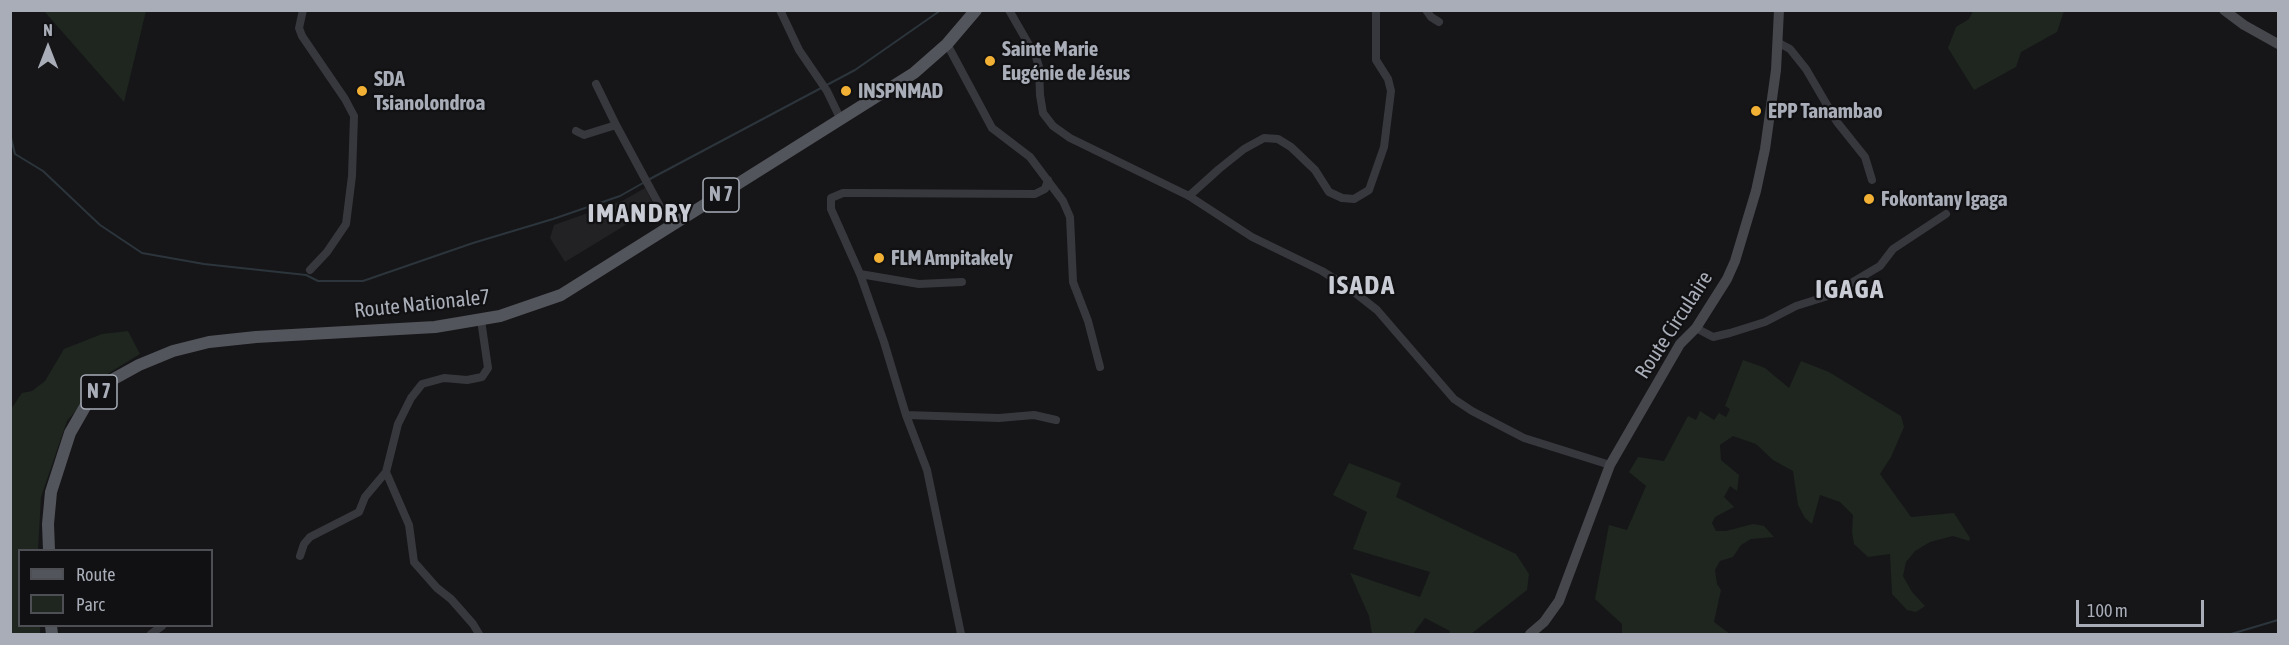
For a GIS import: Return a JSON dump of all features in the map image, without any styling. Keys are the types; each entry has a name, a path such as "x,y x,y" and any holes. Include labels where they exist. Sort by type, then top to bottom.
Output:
{"main road":[{"name":"N 7","path":"947,44 976,10"},
{"name":"Route Nationale7","path":"49,549 48,524 51,492 62,459 86,405 110,381 139,365 173,351 209,342 256,337 435,327 500,316 561,295 914,73 947,44"}],"street":[{"path":"303,10 299,28 302,36 354,116 352,176 346,224 327,252 310,270"},
{"path":"780,10 799,50 824,88 841,120"},
{"path":"1009,10 1036,57 1043,113 1053,126 1070,138 1189,196 1252,237 1322,271 1349,288 1377,310 1454,399 1472,411 1524,438 1610,465"},
{"path":"1189,196 1244,149 1264,138 1278,139 1291,147 1315,170 1329,192 1354,200 1369,190 1384,147 1391,91 1388,79 1376,60 1376,10"},
{"path":"1426,10 1439,22"},
{"name":"Route Circulaire","path":"1530,634 1544,622 1559,601 1610,465 1680,344 1696,328 1727,279 1735,261 1756,191 1765,149 1776,70 1779,10"},
{"path":"2224,10 2244,25 2278,44"},
{"path":"1777,42 1790,49 1806,69 1837,122 1865,157 1872,180"},
{"path":"947,44 992,128 1030,158 1063,201 1070,217 1073,282 1088,321 1100,367"},
{"path":"596,84 671,227"},
{"path":"576,131 584,135 616,125"},
{"path":"961,634 928,476 860,274 831,208 831,198 843,193 1035,194 1046,189 1048,180"},
{"path":"1696,328 1713,337 1730,333 1765,322 1796,306 1831,295 1880,266 1893,249 1946,214"},
{"path":"860,274 919,284 962,282"},
{"path":"300,556 304,544 310,537 359,512 365,497 386,472 398,424 411,398 422,384 444,378 466,380 482,377 488,368 481,320"},
{"path":"906,415 999,418 1034,415 1056,420"},
{"path":"386,472 409,525 414,562 437,588 452,599 479,634"}],"shaded area":[{"path":"645,188 655,207 565,262 550,238 554,225 622,201"}],"green space":[{"path":"1973,10 2064,11 2057,32 2021,52 2016,67 1974,90 1948,48 1956,27 1969,19"},
{"path":"44,11 146,11 124,102"},
{"path":"128,331 140,354 109,373 67,421 41,497 38,549 18,549 18,627 40,627 40,634 11,634 11,409 22,393 32,391 45,381 64,349 102,334"},
{"path":"1743,360 1765,368 1789,388 1801,361 1829,372 1901,416 1904,427 1891,457 1880,474 1911,517 1954,513 1970,538 1969,541 1953,536 1930,542 1915,551 1906,562 1903,576 1912,592 1925,606 1916,612 1907,610 1892,594 1890,554 1868,557 1854,544 1853,515 1840,502 1820,495 1812,524 1805,518 1798,505 1793,471 1773,460 1756,444 1733,436 1720,445 1721,460 1739,475 1737,491 1730,486 1724,497 1734,507 1715,517 1712,523 1716,531 1726,531 1753,524 1764,526 1774,537 1751,539 1741,545 1733,557 1720,561 1715,570 1717,584 1721,590 1714,622 1730,634 1622,634 1622,624 1595,599 1609,525 1627,530 1646,486 1629,472 1638,457 1664,461 1688,416 1696,420 1700,411 1714,420 1719,413 1726,417 1730,409 1725,406"},
{"path":"1349,463 1401,483 1396,497 1516,554 1529,574 1527,590 1471,634 1449,634 1450,631 1425,618 1413,634 1372,634 1369,616 1350,573 1420,597 1430,572 1353,549 1367,512 1333,495"}],"waterway":[{"path":"648,180 855,70 941,10"},
{"path":"10,134 15,154 43,171 100,225 142,253 204,264 306,275 318,281 363,281 620,196 643,183"},
{"path":"2231,634 2278,620"}],"place":[{"name":"Sainte Marie Eugénie de Jésus","path":"990,61"},
{"name":"SDA Tsianolondroa","path":"362,91"},
{"name":"INSPNMAD","path":"846,91"},
{"name":"EPP Tanambao","path":"1756,111"},
{"name":"Fokontany Igaga","path":"1869,199"},
{"name":"FLM Ampitakely","path":"879,258"}],"district":[{"name":"IMANDRY","path":"640,213"},
{"name":"ISADA","path":"1362,285"},
{"name":"IGAGA","path":"1850,289"}]}
